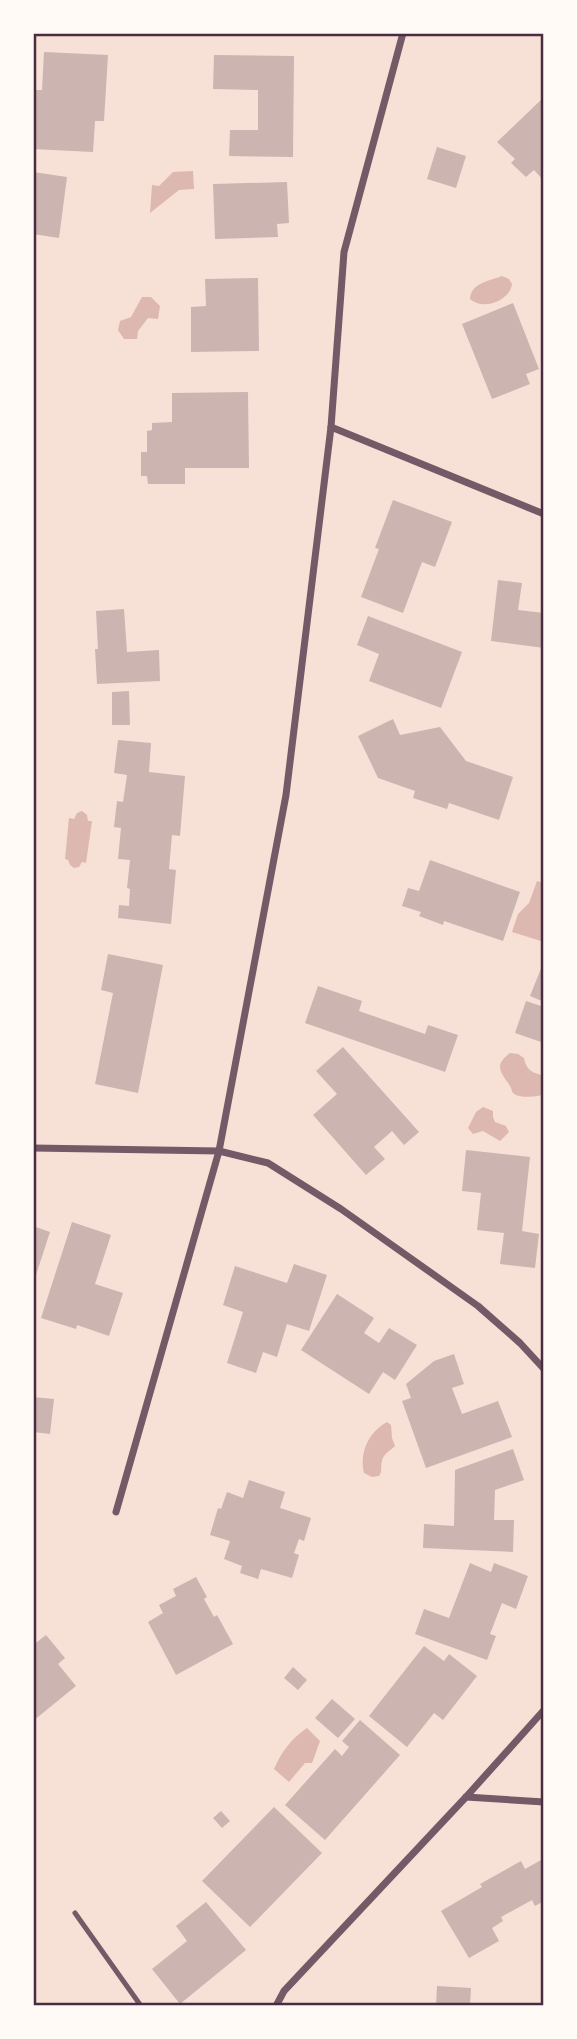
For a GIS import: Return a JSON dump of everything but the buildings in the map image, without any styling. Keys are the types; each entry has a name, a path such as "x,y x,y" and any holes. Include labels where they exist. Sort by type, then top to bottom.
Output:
{"street":[{"path":"116,1512 219,1151 285,795 331,427 344,252 403,33"},
{"path":"331,427 544,514"},
{"path":"33,1148 219,1151 268,1163 341,1209 478,1306 520,1343 544,1369"},
{"path":"276,2006 284,1991 544,1710"},
{"path":"466,1797 544,1802"}],"lane":[{"path":"75,1913 141,2006"}],"shaded area":[{"path":"193,171 194,189 179,190 150,213 152,185 159,186 173,172"},
{"path":"502,276 512,284 501,299 482,304 470,299 477,286"},
{"path":"142,297 151,297 160,306 158,319 148,318 138,331 137,339 124,339 118,330 120,321 131,317"},
{"path":"82,811 87,815 88,821 92,821 86,863 82,862 79,867 74,868 65,859 69,818 74,819 77,813"},
{"path":"537,881 544,883 544,937 541,941 512,932 518,914 529,903"},
{"path":"510,1053 524,1058 531,1070 544,1076 544,1094 526,1097 513,1092 500,1069 500,1065"},
{"path":"483,1107 493,1111 495,1122 506,1126 509,1132 500,1141 483,1131 473,1134 468,1128 476,1112"},
{"path":"387,1422 391,1425 395,1446 384,1456 379,1476 372,1477 364,1473 364,1450 370,1437"},
{"path":"307,1728 320,1741 312,1763 305,1763 289,1782 274,1769 288,1746"}]}
